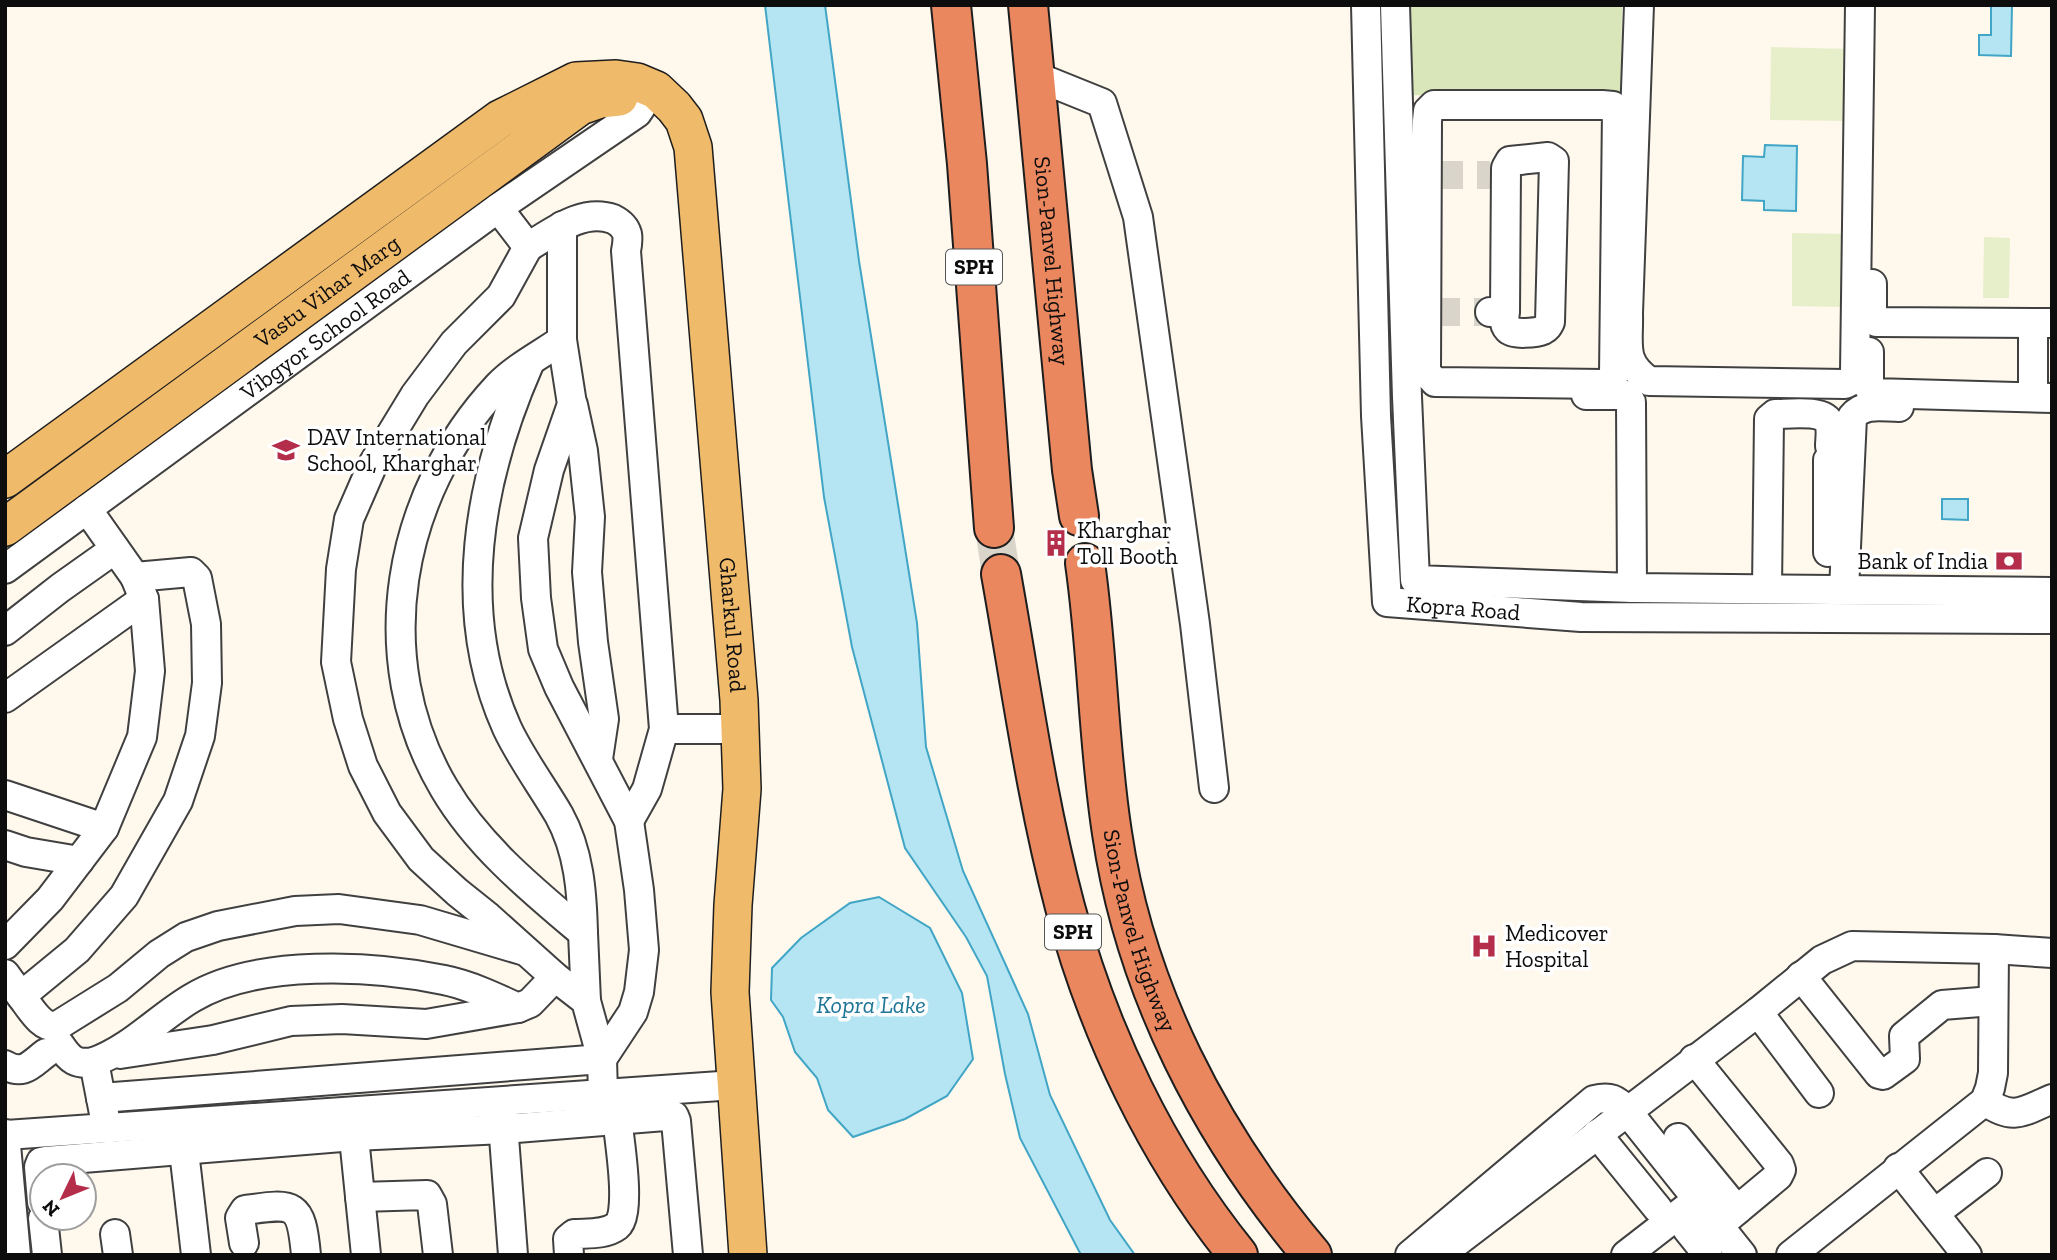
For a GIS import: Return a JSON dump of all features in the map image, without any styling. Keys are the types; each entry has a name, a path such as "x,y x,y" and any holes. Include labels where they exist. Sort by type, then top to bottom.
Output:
{"highway":[{"name":"SPH","path":"951,5 967,164 994,528"},
{"name":"Sion-Panvel Highway","path":"1028,5 1071,457 1079,516"},
{"name":"Sion-Panvel Highway","path":"1085,563 1093,618 1099,719 1112,836 1139,949 1163,1015 1209,1110 1266,1198 1312,1255"},
{"name":"SPH","path":"1001,575 1050,842 1065,908 1083,967 1130,1082 1159,1137 1191,1190 1238,1255"}],"main road":[{"name":"Gharkul Road","path":"314,254 500,119 576,80 637,82 656,90 684,120 693,147 731,729 720,788 707,991 724,1086 748,1255"},
{"name":"Vastu Vihar Marg","path":"5,527 580,106 600,99 622,97 652,108"},
{"name":"Gharkul Road","path":"652,108 666,128 670,149 731,729"},
{"path":"5,479 314,254 337,285"},
{"name":"Gharkul Road","path":"724,1086 725,1255"}],"street":[{"name":"Kopra Road","path":"1366,5 1376,416 1387,603 1455,595 1632,588 2052,592"},
{"name":"Kopra Road","path":"1395,5 1421,175 1420,312 1407,397 1415,580 1455,595 1572,617 2052,619"},
{"path":"1639,5 1628,313 1629,363 1649,382 1845,384 1853,380 1855,372 1860,5"},
{"path":"1879,5 1872,311 1874,319 1882,323 2045,331"},
{"path":"1035,76 1102,103 1138,217 1193,611 1214,788"},
{"path":"1420,312 1426,372 1435,382 1603,384 1611,380 1614,375 1617,110 1613,106 1602,104 1434,105 1428,111 1421,175"},
{"name":"Vibgyor School Road","path":"5,569 498,208 637,113 652,108"},
{"path":"1548,158 1554,161 1550,321 1547,328 1541,331 1512,332 1497,312 1498,174 1510,161 1548,158"},
{"path":"498,208 528,247"},
{"path":"586,1001 421,859 387,813 363,766 348,719 336,662 341,569 349,519 373,464 415,395 454,343 501,296 528,247 562,226 588,216 602,215 620,222 627,234 626,251 664,729 647,789 629,821"},
{"path":"562,226 562,340 583,451 590,517 587,572 604,719 598,760"},
{"path":"2045,331 1877,331 1870,335 1869,339 1869,376 1873,393 2045,402"},
{"path":"2045,331 2045,402"},
{"path":"562,340 500,384 461,431 430,485 409,553 402,594 400,654 424,751 444,789 494,854 583,933"},
{"path":"529,363 510,406 483,506 477,564 478,615 492,687 508,730 560,817 581,879 586,1001 610,1106 624,1197 624,1215 618,1225 601,1233 574,1234 568,1239 569,1255"},
{"path":"1407,397 1626,395 1632,409 1632,588"},
{"path":"1836,590 1851,422 1855,412 1867,406 2045,402"},
{"path":"572,404 549,470 533,538 536,598 543,649 559,687 629,821 644,950 633,1012 601,1059"},
{"path":"1767,589 1769,419 1775,414 1816,413 1827,418 1830,425 1836,590"},
{"path":"5,945 50,899 104,828 142,737 150,671 139,588 87,509"},
{"path":"5,631 60,588 116,550"},
{"path":"5,698 139,588 191,572 197,578 206,624 207,682 200,736 178,801 124,896 77,950 13,985 43,1023 51,1027 57,1026 118,988 159,954 186,937 218,926 295,911 339,909 383,914 459,930 525,951"},
{"path":"664,729 731,729"},
{"path":"5,795 104,828"},
{"path":"5,845 26,852 79,861"},
{"path":"1431,1250 1597,1134 1822,960 1852,946 2052,953"},
{"path":"1800,1252 1898,1168 1985,1101 1993,1073 1994,949"},
{"path":"103,1058 192,998 222,984 253,975 294,970 366,971 445,980 519,1009"},
{"path":"1801,976 1879,1074 1883,1075 1905,1059 1903,1042 1906,1033 1942,1005 1993,1001"},
{"path":"5,1065 21,1070 53,1049 80,1064 213,1040 291,1021 342,1019 426,1024 519,1009 530,1003 555,977"},
{"path":"1758,1012 1819,1093"},
{"path":"103,1058 101,1098 107,1129"},
{"path":"101,1098 601,1059"},
{"path":"1626,1255 1692,1213 1778,1176 1781,1170 1779,1164 1694,1059"},
{"path":"16,1255 6,1134 353,1123 504,1129 610,1106 724,1086"},
{"path":"1431,1250 1594,1100 1607,1097 1618,1101 1627,1111 1692,1213"},
{"path":"1985,1101 2000,1111 2013,1115 2052,1099"},
{"path":"501,1101 513,1255"},
{"path":"41,1162 184,1151 501,1101 610,1106 674,1116 688,1255"},
{"path":"353,1123 366,1255"},
{"path":"1597,1134 1742,1255"},
{"path":"1678,1138 1692,1213 1708,1255"},
{"path":"184,1151 195,1255"},
{"path":"1898,1168 1967,1255"},
{"path":"1936,1213 1987,1173"},
{"path":"360,1197 427,1195 432,1205 438,1255"},
{"path":"244,1243 240,1218 245,1210 282,1205 295,1211 303,1222 306,1255"},
{"path":"1654,1255 1692,1213"},
{"path":"45,1232 47,1255"},
{"path":"1985,1255 1992,1255"}],"green space":[{"path":"1404,5 1622,5 1621,99 1407,95"},
{"path":"1771,47 1848,49 1847,121 1770,120"},
{"path":"1792,233 1845,234 1844,307 1792,306"},
{"path":"1984,237 2010,238 2009,298 1983,298"}],"water":[{"path":"765,5 825,5 859,261 917,623 926,747 963,871 1028,1014 1050,1095 1110,1220 1135,1255 1081,1255 1020,1138 987,976 966,937 905,848 852,647 824,497"},
{"path":"1991,5 2012,5 2011,56 1979,55 1979,35 1991,35"},
{"path":"1765,145 1797,146 1796,211 1764,210 1764,201 1742,200 1743,156 1764,157"},
{"path":"1942,499 1968,499 1968,520 1942,519"},
{"name":"Kopra Lake","path":"879,897 930,928 962,993 973,1059 947,1096 905,1119 853,1137 828,1110 817,1078 795,1052 783,1017 771,1000 772,968 801,938 850,903"}],"tunnel":[{"path":"1435,175 1490,175"},
{"path":"1432,312 1490,312"},
{"path":"994,528 1001,574"}],"place":[{"name":"DAV International School, Kharghar","path":"286,450"},
{"name":"Kharghar Toll Booth","path":"1056,543"},
{"name":"Bank of India","path":"2009,561"},
{"name":"Medicover Hospital","path":"1484,946"}]}
